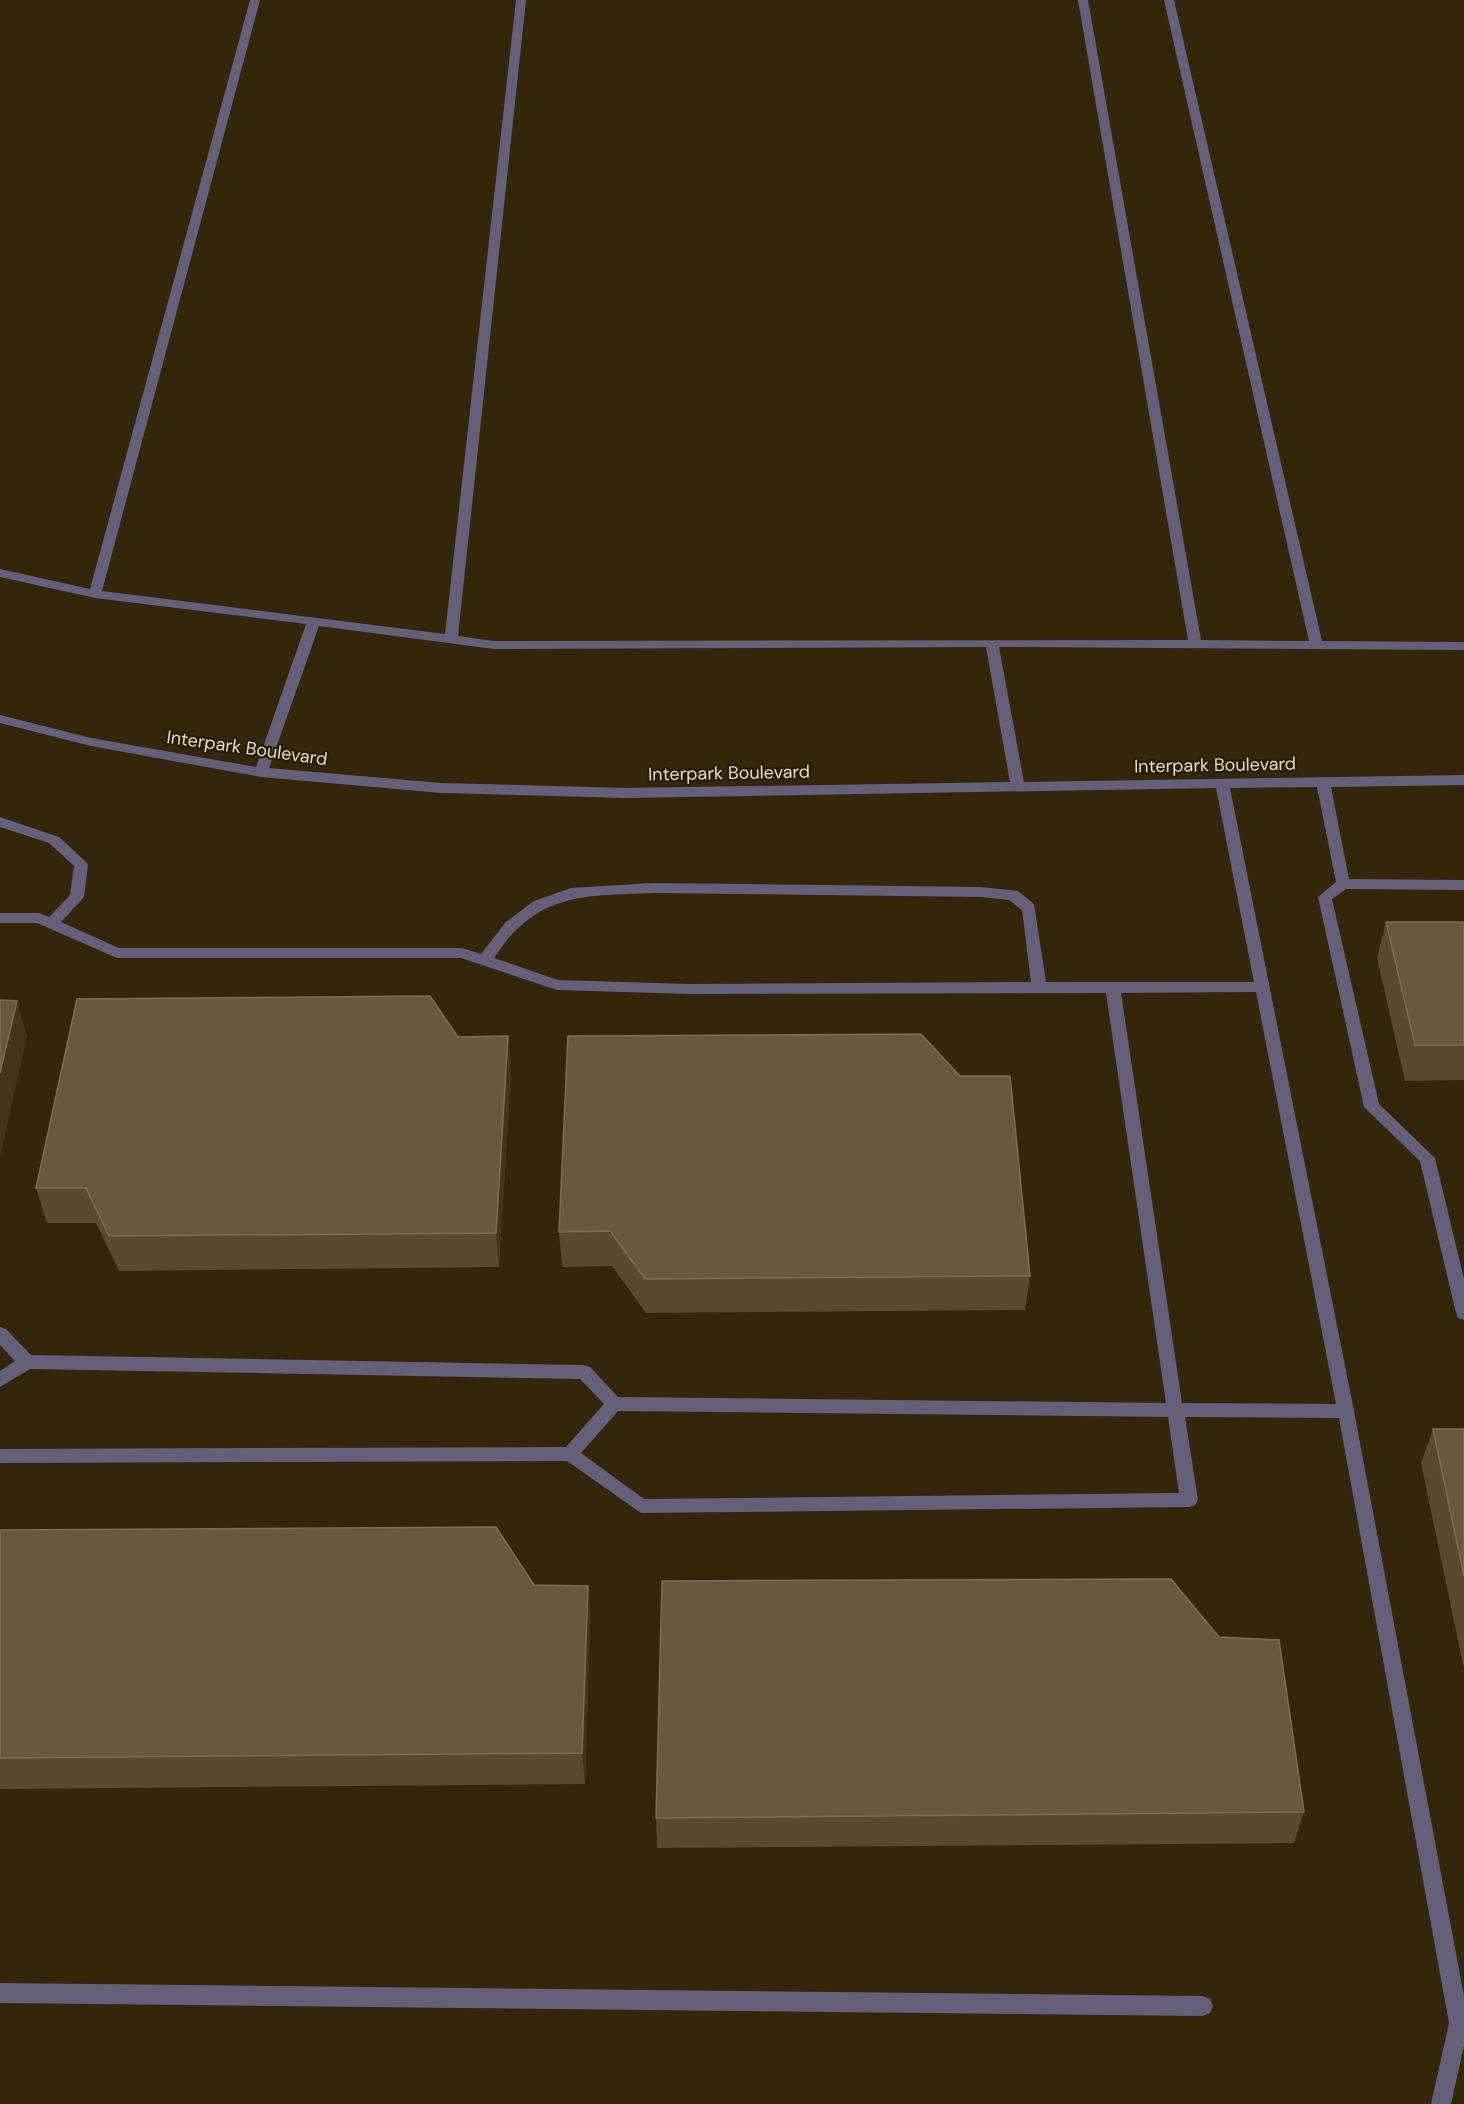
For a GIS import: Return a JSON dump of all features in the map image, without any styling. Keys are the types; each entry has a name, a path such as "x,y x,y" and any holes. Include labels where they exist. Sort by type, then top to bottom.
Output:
{"street":[{"path":"95,594 255,0"},
{"path":"451,639 522,0"},
{"path":"1083,0 1195,644"},
{"path":"1168,0 1316,645"},
{"path":"0,573 95,594 494,645 992,643 1464,646"},
{"path":"261,771 314,621"},
{"path":"992,643 1018,787"},
{"name":"Interpark Boulevard","path":"0,719 91,742 261,771 441,788 615,792 1464,780"},
{"path":"1323,782 1343,884"},
{"path":"1222,783 1346,1411 1459,2023 1441,2104"},
{"path":"0,822 54,840 81,865 76,897 51,923"},
{"path":"1464,885 1343,884 1325,897 1372,1107 1427,1158 1464,1313"},
{"path":"484,961 512,926 539,905 571,893 652,888 981,892 1013,895 1029,908 1039,988"},
{"path":"0,918 39,918 117,953 462,953 557,985 690,989 1262,987"},
{"path":"0,1456 570,1454 641,1506 1190,1500 1113,988"},
{"path":"0,1334 27,1362"},
{"path":"0,1380 27,1362 584,1372 614,1404 1346,1411"},
{"path":"570,1454 614,1404"},
{"path":"0,1993 1203,2006"}],"building":[{"path":"1386,922 1464,922 1464,1045 1415,1045"},
{"path":"430,996 458,1037 508,1036 496,1233 109,1236 86,1188 36,1188 77,999"},
{"path":"0,1000 17,1001 0,1073"},
{"path":"921,1034 960,1076 1010,1076 1030,1276 645,1279 610,1231 559,1232 568,1036"},
{"path":"1433,1429 1464,1429 1464,1576"},
{"path":"496,1527 534,1585 588,1586 582,1753 0,1758 0,1530"},
{"path":"1171,1579 1219,1637 1279,1640 1304,1812 656,1818 662,1581"}]}
